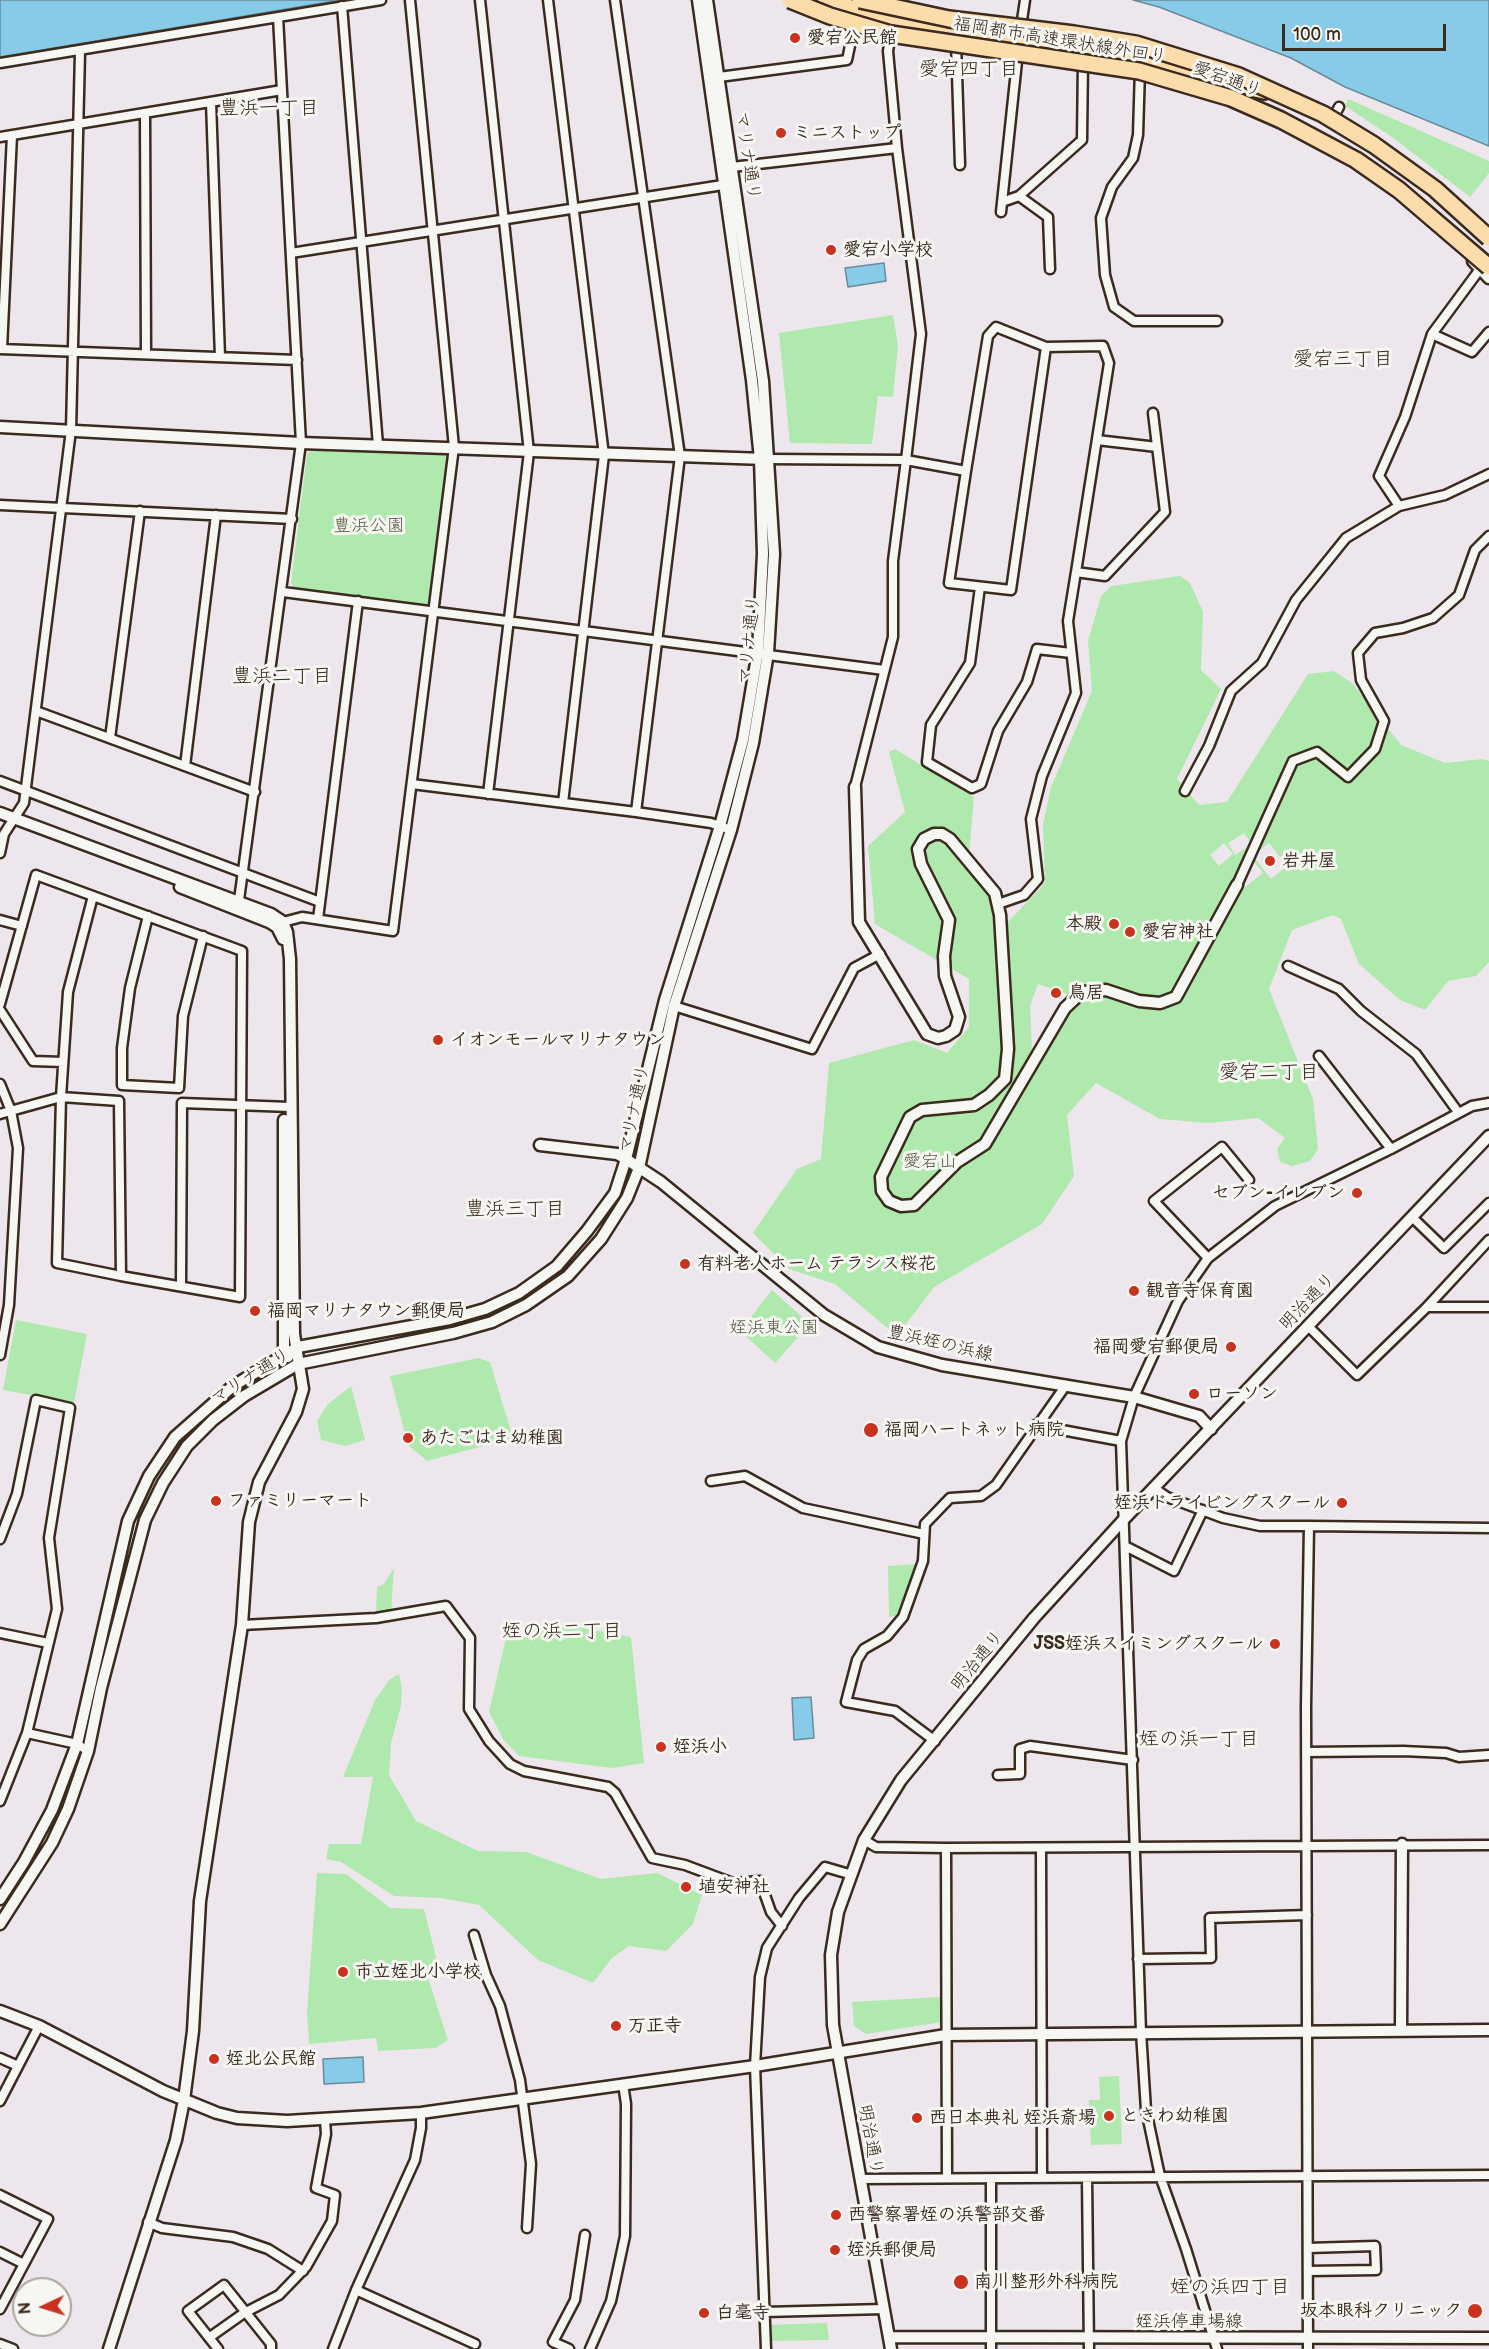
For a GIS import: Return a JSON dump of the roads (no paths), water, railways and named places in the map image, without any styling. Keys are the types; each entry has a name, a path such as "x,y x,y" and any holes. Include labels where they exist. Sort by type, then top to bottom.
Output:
{"highway":[{"name":"福岡都市高速環状線外回り","path":"790,0 830,16 891,34 1139,71 1231,98 1281,120 1356,160 1399,190 1485,268"},
{"path":"825,0 893,21 1071,44 1170,64 1227,83 1284,95"},
{"path":"860,0 939,18 1074,34 1136,44 1239,76 1298,102 1374,145 1435,189 1489,238"}],"street":[{"path":"0,63 80,52 381,0"},
{"path":"8,821 239,900 283,922 302,917 393,931 435,613 454,447 410,0"},
{"path":"480,0 529,452 488,794"},
{"path":"548,0 604,454 563,803"},
{"path":"615,0 680,456 636,812"},
{"name":"マリナ通り","path":"0,1899 24,1862 52,1810 77,1744 128,1521 149,1476 175,1437 232,1386 298,1347 450,1319 485,1309 519,1293 557,1266 587,1232 615,1192 626,1159 665,1000 753,744 774,554 764,459 763,381 698,0"},
{"name":"マリナ通り","path":"707,0 732,167 730,184"},
{"name":"愛宕通り","path":"798,0 891,34 1083,58 1140,69 1219,94 1275,115 1324,141 1408,199 1485,268 1489,278"},
{"name":"愛宕通り","path":"853,0 897,12 1087,36 1183,56 1227,71 1333,118 1425,178 1489,233"},
{"path":"897,12 899,0"},
{"path":"1021,27 1025,0"},
{"path":"342,6 378,445"},
{"path":"239,900 283,592 301,443 278,17"},
{"path":"719,77 848,60 855,22"},
{"path":"891,34 888,51 897,148 921,334 893,561 893,637 855,787 859,922 927,1034 938,1038 955,1030 959,1017 945,976 949,920 921,864 918,849 924,839 934,834 950,839 995,893 1000,915 1008,1049 1005,1079 974,1106 922,1110 910,1117 881,1177 882,1191 889,1201 901,1206 914,1205 957,1162 985,1144 1065,1008 1082,992 1106,990 1139,1001 1160,1003 1176,997 1237,885 1293,761 1317,752 1348,777 1375,749 1384,721 1362,680 1358,653 1375,633 1433,618 1459,595 1475,550 1489,536"},
{"path":"956,43 960,165"},
{"path":"1001,212 1018,51"},
{"path":"0,853 8,821 24,803 71,429 80,52"},
{"path":"1002,202 1019,196 1082,140 1083,58"},
{"path":"1140,69 1138,135 1133,158 1112,187 1101,218 1105,275 1114,307 1134,321 1217,321"},
{"path":"0,137 282,90"},
{"path":"211,102 220,357"},
{"path":"1333,118 1339,107"},
{"path":"145,113 146,354"},
{"path":"12,135 1,349 297,360"},
{"path":"732,167 897,148"},
{"path":"291,253 730,184"},
{"path":"1019,196 1048,217 1050,269"},
{"path":"1399,506 1379,476 1405,417 1432,334 1485,268"},
{"path":"998,904 1024,895 1038,879 1031,819 1042,776 1076,693 1068,621 1109,363 1103,346 1046,347 996,327 988,336 949,583 1011,590 1046,347"},
{"path":"1432,334 1472,352 1489,332"},
{"path":"1076,572 1105,576 1165,512 1154,413"},
{"path":"0,427 529,452 764,459 906,460 966,471"},
{"path":"1097,440 1158,447"},
{"path":"1185,791 1209,746 1231,691 1262,663 1296,600 1346,538 1399,506 1445,495 1489,474"},
{"path":"0,505 292,519"},
{"path":"110,738 140,512"},
{"path":"185,766 216,515"},
{"path":"980,587 970,663 931,725 927,762 972,788 981,784 998,731 1027,682 1037,649 1071,653"},
{"path":"283,592 435,613 509,619 884,670"},
{"path":"318,919 358,602"},
{"path":"36,711 255,792"},
{"path":"0,781 320,902"},
{"path":"412,784 636,812 725,828"},
{"path":"0,813 8,821 240,909 277,927 282,936 285,973 294,1334 298,1347 298,1364 303,1389 296,1412 259,1482 249,1522 242,1625 200,1901 193,2031 184,2100 176,2140 109,2349"},
{"name":"マリナ通り","path":"0,1924 52,1843 68,1809 88,1751 139,1540 163,1483 187,1446 213,1420 244,1396 298,1364 453,1333 492,1322 526,1305 567,1276 601,1239 627,1198 639,1168 674,1006 725,828"},
{"path":"0,1004 36,875 203,936 242,951 240,1297 57,1263 61,1097 68,992 93,896"},
{"path":"148,916 130,988 122,1048 122,1084 179,1088 183,1016 203,936"},
{"path":"0,920 22,926"},
{"path":"283,922 287,932 290,959 284,1354 298,1364"},
{"path":"674,1006 812,1049 854,968 880,954"},
{"path":"1288,966 1339,989 1361,1011 1416,1054 1458,1112"},
{"path":"0,1010 33,1061 63,1062"},
{"path":"1319,1056 1390,1149"},
{"path":"0,1084 11,1111 18,1148 9,1305 0,1355"},
{"path":"0,1114 61,1097 119,1101 121,1276"},
{"path":"181,1286 182,1103 287,1107"},
{"path":"1216,2344 1160,2176 1146,2110 1138,1959 1127,1547 1126,1517 1121,1492 1121,1441 1134,1397 1178,1301 1208,1258 1275,1206 1390,1149 1458,1112 1472,1106 1489,1103"},
{"name":"明治通り","path":"891,2349 833,2025 831,1954 838,1912 849,1874 864,1840 901,1780 1034,1618 1126,1517 1489,1136"},
{"path":"540,1145 617,1154 626,1159"},
{"path":"1208,1258 1154,1201 1222,1147 1249,1180"},
{"name":"豊浜姪の浜線","path":"626,1159 824,1315 872,1345 925,1361 1134,1397 1199,1416 1211,1429"},
{"path":"1412,1217 1444,1248 1489,1203"},
{"path":"1308,1326 1357,1375 1427,1307 1489,1240"},
{"path":"1427,1307 1489,1306"},
{"path":"934,1741 895,1711 846,1702 857,1660 864,1649 887,1636 903,1617 923,1560 925,1524 950,1498 981,1496 996,1485 1035,1425 1066,1385"},
{"path":"0,1539 17,1494 36,1400 70,1408 49,1538 57,1608 27,1734 1,1797"},
{"path":"1035,1425 1121,1441"},
{"path":"711,1481 745,1476 803,1508 924,1534"},
{"path":"1154,1488 1167,1497 1203,1510 1260,1526 1489,1528"},
{"path":"1127,1547 1174,1571 1203,1510"},
{"path":"1308,2344 1306,1752 1309,1526"},
{"path":"242,1625 376,1618 446,1606 470,1638 469,1709 489,1741 510,1764 524,1771 608,1787 615,1793 652,1858 685,1865 733,1883 760,1881 771,1912 782,1926"},
{"path":"0,1633 48,1643"},
{"path":"27,1734 77,1744 88,1751"},
{"path":"998,1774 1020,1774 1020,1749 1030,1746 1133,1760"},
{"path":"1306,1752 1403,1751 1446,1753 1459,1756 1489,1755"},
{"path":"864,1840 876,1847 946,1848 1489,1845"},
{"path":"1401,2030 1402,1844"},
{"path":"946,1848 947,2178"},
{"path":"1041,1848 1042,2178"},
{"path":"766,2349 755,2066 760,1977 767,1948 799,1898 825,1867 849,1874"},
{"path":"1138,1959 1211,1958 1210,1918 1307,1915"},
{"path":"474,1935 486,1975 501,2006 523,2098 531,2164 527,2228"},
{"path":"0,2011 39,2026 184,2100 217,2113 237,2118 325,2120 421,2113 755,2066 946,2035 1489,2030"},
{"path":"0,2101 39,2026"},
{"path":"0,2058 18,2066"},
{"path":"590,2349 611,2301 625,2236 626,2104 623,2084"},
{"path":"333,2349 356,2290 415,2160 421,2128 421,2113"},
{"path":"210,2337 244,2313 279,2295 303,2271 332,2221 335,2195 316,2188 326,2134 325,2120"},
{"path":"860,2179 1489,2175"},
{"path":"1087,2178 1089,2343"},
{"path":"991,2179 991,2349"},
{"path":"0,2195 48,2219 0,2309"},
{"path":"148,2222 162,2228 233,2237 268,2249 303,2271"},
{"path":"569,2349 553,2342 575,2300 585,2235"},
{"path":"1308,2248 1375,2246 1376,2270 1308,2271"},
{"path":"0,2252 24,2264"},
{"path":"218,2349 188,2311 224,2285 244,2313 271,2344 271,2349"},
{"path":"356,2290 475,2344"},
{"path":"764,2312 884,2309"},
{"name":"姪浜停車場線","path":"889,2337 991,2335 1089,2343 1216,2344 1308,2344 1489,2338"},
{"path":"0,2344 13,2349"}],"water":[{"path":"0,0 340,0 0,57"},
{"path":"1133,0 1489,0 1489,146 1345,87 1291,58 1159,7"},
{"path":"884,263 886,281 848,287 845,268"},
{"path":"811,1697 814,1738 794,1740 792,1698"},
{"path":"363,2057 364,2082 324,2084 323,2059"}],"place":[{"name":"愛宕公民館","path":"795,38"},
{"name":"ミニストップ","path":"781,133"},
{"name":"愛宕小学校","path":"831,250"},
{"name":"岩井屋","path":"1270,861"},
{"name":"本殿","path":"1114,924"},
{"name":"愛宕神社","path":"1130,932"},
{"name":"鳥居","path":"1056,993"},
{"name":"イオンモールマリナタウン","path":"438,1040"},
{"name":"セブン-イレブン","path":"1357,1193"},
{"name":"有料老人ホーム テラシス桜花","path":"685,1264"},
{"name":"観音寺保育園","path":"1134,1291"},
{"name":"福岡マリナタウン郵便局","path":"255,1311"},
{"name":"福岡愛宕郵便局","path":"1231,1347"},
{"name":"ローソン","path":"1194,1394"},
{"name":"福岡ハートネット病院","path":"871,1430"},
{"name":"あたごはま幼稚園","path":"408,1438"},
{"name":"ファミリーマート","path":"216,1501"},
{"name":"姪浜ドライビングスクール","path":"1342,1503"},
{"name":"JSS姪浜スイミングスクール","path":"1275,1644"},
{"name":"姪浜小","path":"661,1747"},
{"name":"埴安神社","path":"686,1887"},
{"name":"市立姪北小学校","path":"343,1972"},
{"name":"万正寺","path":"616,2026"},
{"name":"姪北公民館","path":"214,2059"},
{"name":"ときわ幼稚園","path":"1109,2116"},
{"name":"西日本典礼 姪浜斎場","path":"917,2118"},
{"name":"西警察署姪の浜警部交番","path":"836,2215"},
{"name":"姪浜郵便局","path":"835,2250"},
{"name":"南川整形外科病院","path":"961,2282"},
{"name":"坂本眼科クリニック","path":"1475,2311"},
{"name":"白毫寺","path":"704,2313"}],"district":[{"name":"愛宕四丁目","path":"969,70"},
{"name":"豊浜一丁目","path":"269,109"},
{"name":"愛宕三丁目","path":"1343,360"},
{"name":"豊浜二丁目","path":"282,677"},
{"name":"愛宕二丁目","path":"1269,1073"},
{"name":"豊浜三丁目","path":"515,1210"},
{"name":"姪の浜二丁目","path":"562,1632"},
{"name":"姪の浜一丁目","path":"1199,1740"},
{"name":"姪の浜四丁目","path":"1230,2288"}],"park label":[{"name":"豊浜公園","path":"369,526"},
{"name":"愛宕山","path":"930,1162"},
{"name":"姪浜東公園","path":"774,1328"}]}
